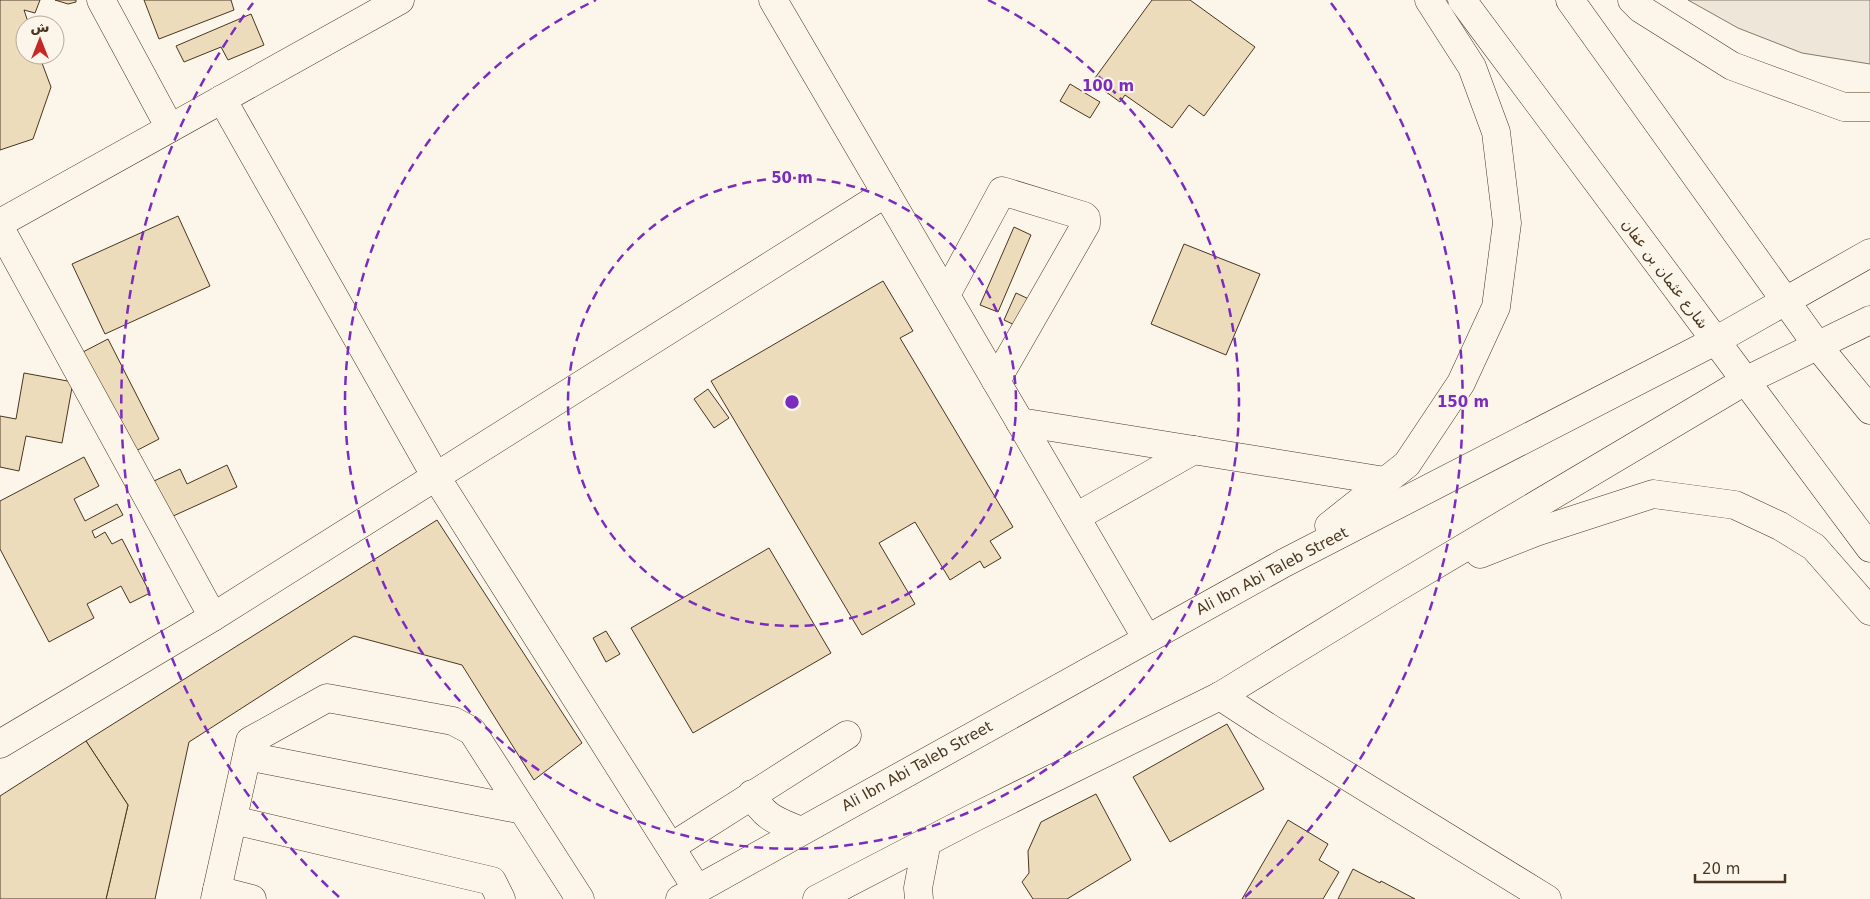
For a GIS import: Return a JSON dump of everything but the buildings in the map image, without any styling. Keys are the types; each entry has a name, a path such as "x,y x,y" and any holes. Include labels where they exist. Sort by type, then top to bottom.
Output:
{"street":[{"path":"101,0 170,128"},
{"path":"0,223 400,0"},
{"path":"773,0 1147,639"},
{"path":"1284,563 1407,464 1461,384 1496,307 1507,223 1496,132 1472,67 1429,0"},
{"name":"شارع عثمان بن عفان","path":"1462,0 1870,548"},
{"path":"1570,0 1817,345 1870,410"},
{"path":"1632,0 1641,9 1732,66 1844,106 1870,107"},
{"path":"222,99 436,477 671,847 688,894"},
{"path":"946,295 1002,191 1086,218 1086,224 996,381"},
{"path":"0,744 213,617 886,193"},
{"path":"0,228 213,617"},
{"name":"Ali Ibn Abi Taleb Street","path":"688,894 1284,563 1715,341 1870,254"},
{"path":"817,899 927,841 1220,696 1393,590 1745,382 1870,320"},
{"path":"1020,422 1385,481"},
{"path":"1076,517 1194,450"},
{"path":"1393,590 1536,532 1653,494 1735,505 1780,526 1814,547 1870,611"},
{"path":"1220,696 1547,899"},
{"path":"252,899 216,894 250,741 327,698 452,721 472,731 523,810 575,897"},
{"path":"671,847 847,735"},
{"path":"247,756 523,810"},
{"path":"752,794 764,813 774,820 800,831"},
{"path":"233,820 492,881 502,899"},
{"path":"919,899 918,888 927,841"}],"shaded area":[{"path":"1688,0 1870,0 1870,64 1802,53 1738,28"}]}
